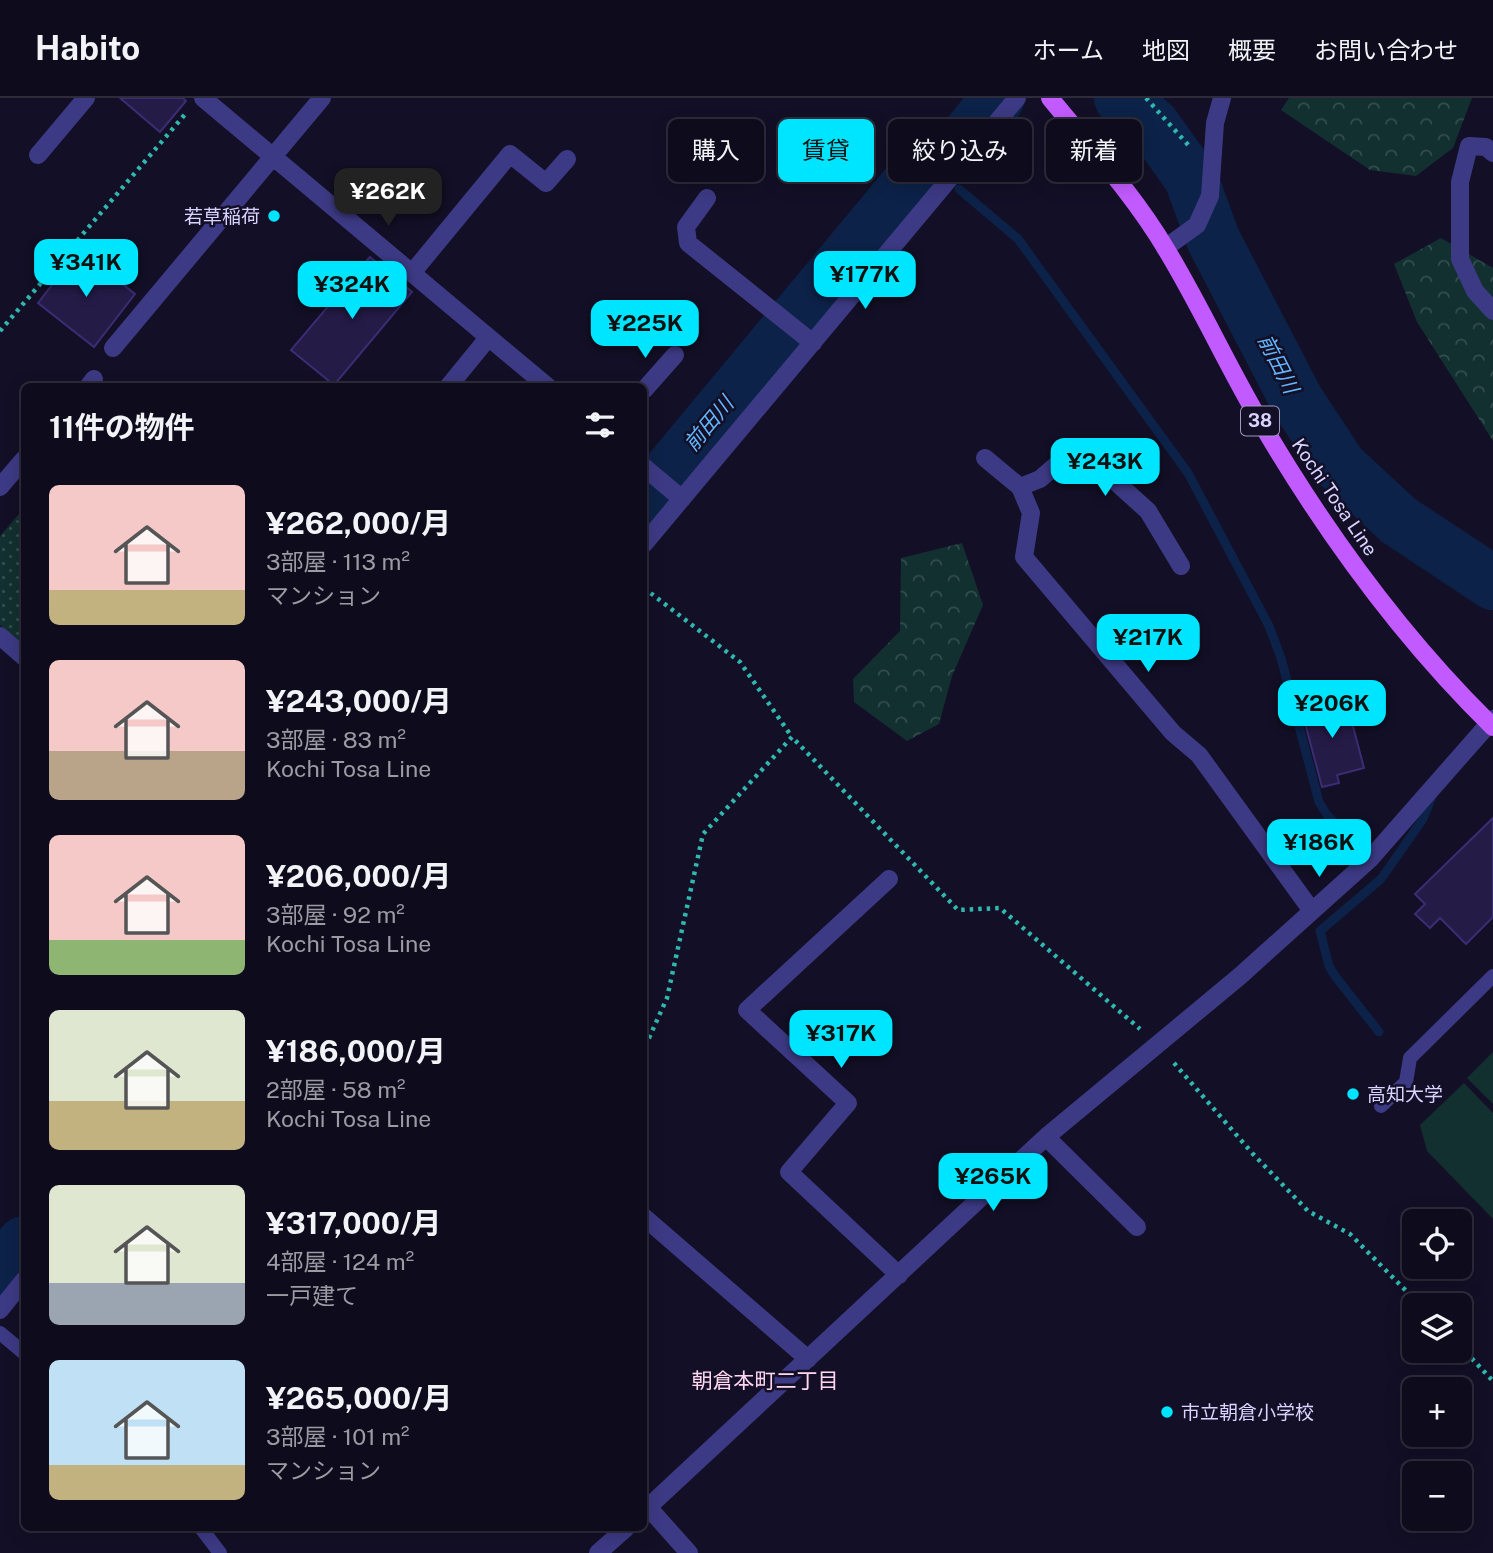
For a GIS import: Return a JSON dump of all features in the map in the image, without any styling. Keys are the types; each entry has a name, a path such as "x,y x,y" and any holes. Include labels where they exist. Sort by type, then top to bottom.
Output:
{"main road":[{"name":"Kochi Tosa Line","path":"1050,98 1123,189 1165,248 1259,419 1304,494 1389,612 1492,723"}],"street":[{"path":"38,155 86,98"},
{"path":"113,348 322,98"},
{"path":"647,539 676,494 1017,98"},
{"path":"1165,248 1197,225 1211,190 1215,123 1222,98"},
{"path":"197,103 274,155 543,383"},
{"path":"1493,153 1486,147 1469,146 1460,181 1460,259 1475,291 1493,311"},
{"path":"412,273 510,154 546,183 567,159"},
{"path":"707,198 686,227 688,243 808,340"},
{"path":"451,383 488,338"},
{"path":"647,387 675,355"},
{"path":"1020,487 1040,479 1077,447 1148,511 1181,566"},
{"path":"985,458 1020,487 1031,513 1024,557 1173,733 1199,755 1312,911"},
{"path":"0,488 21,463"},
{"path":"647,470 676,494"},
{"path":"0,636 21,654"},
{"path":"647,1508 1046,1137 1158,1045 1370,859 1492,723"},
{"path":"889,879 747,1010 848,1103 789,1172 899,1275"},
{"path":"1046,1137 1137,1227"},
{"path":"647,1220 808,1359"},
{"path":"0,1310 21,1284"},
{"path":"647,1510 690,1553"},
{"path":"598,1553 623,1531"}],"lane":[{"path":"1381,1106 1406,1082 1410,1058 1493,976"},
{"path":"0,1333 21,1350"},
{"path":"203,1531 220,1553"}],"path":[{"path":"1146,98 1188,145 1211,190"},
{"path":"0,331 197,103"},
{"path":"647,590 740,662 792,737"},
{"path":"1158,1045 1253,1154 1307,1211 1350,1234 1408,1293"},
{"path":"1472,1359 1493,1381"}],"green space":[{"path":"1289,98 1472,98 1453,148 1416,176 1370,170 1281,110"},
{"path":"1441,238 1493,268 1493,441 1417,322 1394,264"},
{"path":"21,512 21,643 0,625 0,536"},
{"path":"962,543 983,605 952,676 939,724 907,741 854,702 853,679 900,631 901,558"},
{"path":"1493,1052 1493,1104 1467,1078"},
{"path":"1464,1083 1493,1113 1493,1219 1427,1151 1420,1125"}],"building":[{"path":"120,98 183,98 186,101 160,132"},
{"path":"79,250 135,294 94,347 38,303"},
{"path":"370,257 412,292 336,383 332,383 291,350"},
{"path":"1345,696 1364,768 1337,775 1339,783 1322,787 1301,708"},
{"path":"1493,818 1493,917 1466,944 1440,918 1430,928 1415,914 1425,904 1415,894"}],"waterway":[{"name":"前田川","path":"647,498 913,178 955,152 998,98"},
{"name":"前田川","path":"1121,98 1153,125 1191,178 1213,239 1296,399 1340,466 1398,520 1493,583"},
{"path":"959,189 1018,239 1188,473 1269,626 1281,658 1319,802 1327,815 1357,846"},
{"path":"1379,1032 1329,966 1320,931 1381,879 1423,819 1432,796"},
{"name":"前田川","path":"0,1275 21,1247"}],"place":[{"name":"若草稲荷","path":"274,216"},
{"name":"高知大学","path":"1353,1094"},
{"name":"市立朝倉小学校","path":"1167,1412"}],"district":[{"name":"朝倉本町二丁目","path":"765,1381"}]}
